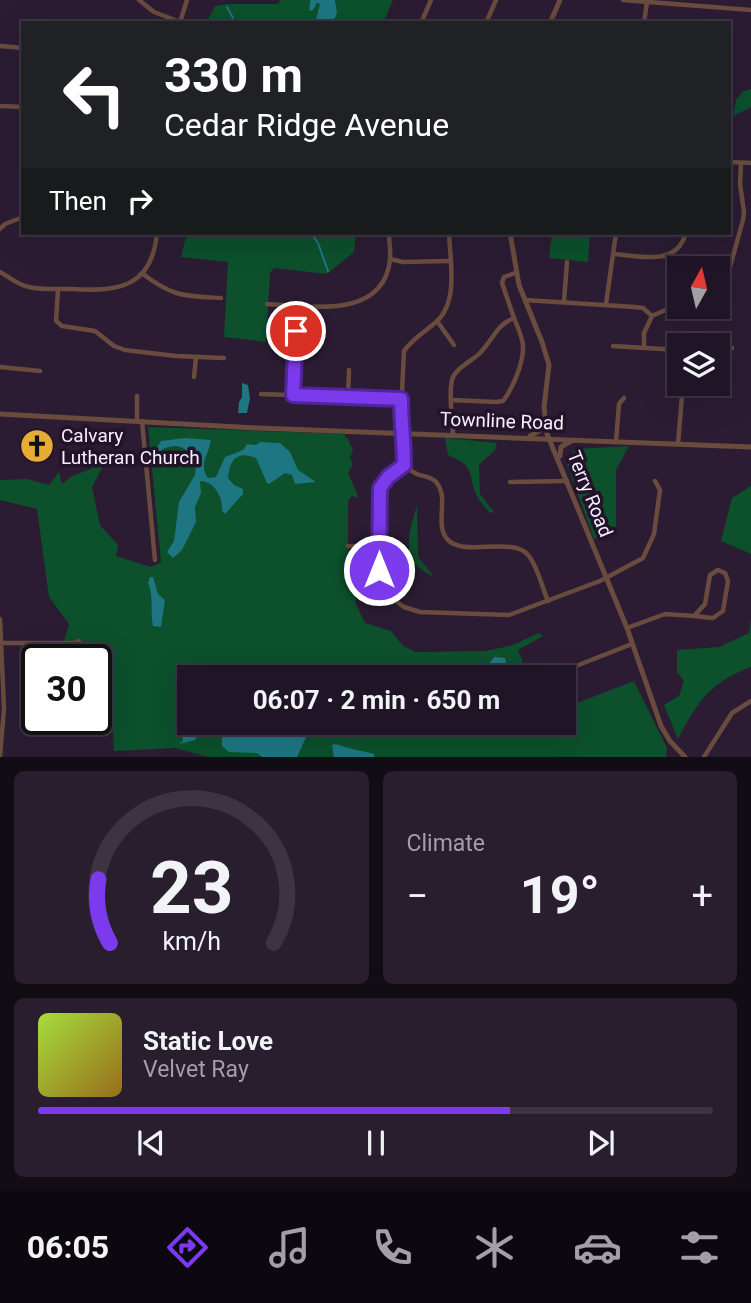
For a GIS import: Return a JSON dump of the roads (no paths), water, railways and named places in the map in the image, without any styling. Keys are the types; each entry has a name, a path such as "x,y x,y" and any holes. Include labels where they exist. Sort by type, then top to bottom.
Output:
{"street":[{"path":"139,0 154,12 177,21"},
{"path":"180,21 187,0"},
{"path":"422,21 431,0"},
{"path":"487,21 496,0"},
{"path":"552,21 560,0"},
{"path":"623,0 751,10"},
{"path":"644,21 647,2"},
{"path":"0,46 21,48"},
{"path":"0,106 21,107"},
{"path":"731,162 751,163"},
{"path":"730,267 743,220 741,163"},
{"path":"0,229 21,218"},
{"path":"0,272 27,287 105,290 120,288 143,274 155,248 157,235"},
{"path":"267,304 342,306 358,303 372,295 381,285 390,259 389,235"},
{"path":"404,465 404,441 400,433 404,351 412,340 437,321 450,299 449,235"},
{"name":"Terry Road","path":"510,235 515,273 549,365 544,407 549,439 626,628 661,726 672,744 685,757"},
{"path":"606,304 615,235"},
{"path":"614,254 666,256 679,250 685,235"},
{"path":"390,259 403,262 449,261"},
{"path":"564,301 567,262"},
{"path":"451,400 503,401 523,351 523,342 502,283 504,277 515,273"},
{"path":"143,274 160,288 175,295 221,298"},
{"path":"58,289 56,321 62,326 95,331 114,346 125,350 224,358"},
{"path":"525,300 643,308 652,316"},
{"path":"293,395 297,305"},
{"path":"644,348 644,333 652,316 667,309"},
{"path":"453,435 451,400 454,374 481,351 501,323 513,317"},
{"path":"437,321 454,345"},
{"path":"613,346 667,349"},
{"path":"194,377 196,357"},
{"path":"0,367 40,371"},
{"path":"348,397 349,370"},
{"path":"261,394 401,399"},
{"path":"137,396 155,560"},
{"path":"678,444 683,396"},
{"path":"616,441 619,404 624,398"},
{"path":"511,438 537,434 544,407"},
{"name":"Townline Road","path":"0,414 217,427 751,447"},
{"path":"563,470 560,448 566,442 575,440"},
{"path":"404,465 388,477 380,488 379,570 383,586 392,598 411,610 438,613 509,615 637,563 648,551 654,534 660,490 654,481"},
{"path":"404,465 417,474 432,478 440,488 442,530 447,539 457,545 524,551 531,559 548,601"},
{"path":"510,482 568,481"},
{"path":"348,546 379,546"},
{"path":"626,628 665,614 713,618 723,611 728,581 724,573 718,570 710,575 705,604 694,616"},
{"path":"0,620 4,709 0,755"},
{"path":"1,643 79,641"},
{"path":"576,666 632,644"},
{"path":"704,757 732,713 751,701"}],"waterway":[{"path":"227,7 233,18"},
{"path":"312,235 328,271"}],"place":[{"name":"Calvary Lutheran Church","path":"37,446"}]}
